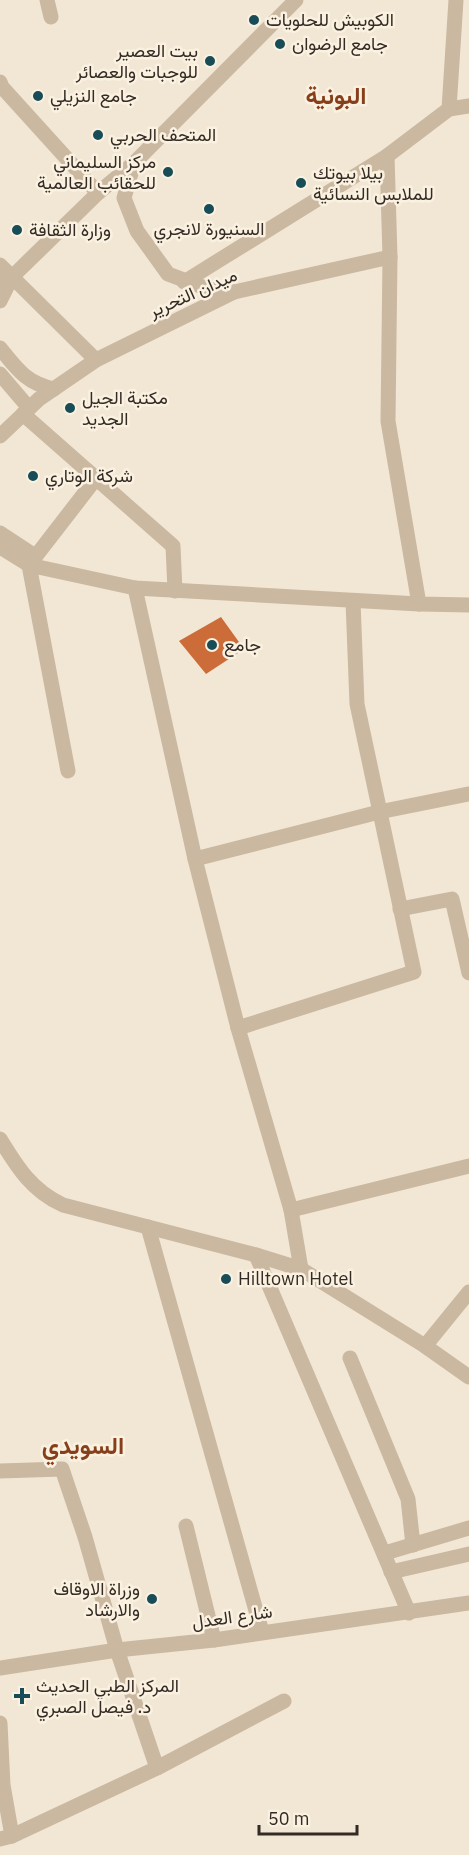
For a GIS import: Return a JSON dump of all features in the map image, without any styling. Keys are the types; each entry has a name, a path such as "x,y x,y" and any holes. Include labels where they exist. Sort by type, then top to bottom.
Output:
{"street":[{"path":"47,0 51,16"},
{"path":"0,301 6,279 98,193 134,164 296,0"},
{"path":"449,109 456,0"},
{"path":"1,85 98,193"},
{"path":"184,282 387,156 449,109 469,105"},
{"path":"387,156 390,257 388,421 419,604"},
{"path":"134,164 124,198 136,231 168,274 184,282 208,289 234,292"},
{"name":"ميدان التحرير","path":"0,436 26,411 96,360 234,292 390,257"},
{"path":"0,265 6,279 96,360"},
{"path":"0,348 21,374 37,384 54,389"},
{"path":"0,374 26,411 173,546 175,591"},
{"path":"32,561 97,477"},
{"path":"0,532 32,561 68,771"},
{"path":"0,547 32,561 135,588 353,601 469,605"},
{"path":"135,588 195,859 238,1028 291,1210 301,1269"},
{"path":"238,1028 414,972 357,704 353,601"},
{"path":"195,859 379,812 468,794"},
{"path":"400,909 452,899 464,927 469,973"},
{"path":"0,1139 27,1180 52,1200 73,1209 256,1255 301,1269 469,1377"},
{"path":"291,1210 469,1166"},
{"path":"148,1227 262,1632"},
{"path":"256,1255 409,1613"},
{"path":"424,1346 469,1292"},
{"path":"350,1358 408,1499 413,1545"},
{"path":"0,1471 62,1469 86,1537 117,1650 157,1768"},
{"path":"186,1526 214,1640"},
{"path":"385,1553 469,1528"},
{"path":"391,1572 469,1554"},
{"name":"شارع العدل","path":"0,1668 469,1603"},
{"path":"0,1723 6,1837 157,1768 284,1701"}],"building":[{"name":"جامع","path":"221,617 244,649 206,674 179,641"}],"place":[{"name":"الكوبيش للحلويات","path":"254,20"},
{"name":"جامع الرضوان","path":"280,44"},
{"name":"بيت العصير للوجبات والعصائر","path":"210,61"},
{"name":"جامع النزيلي","path":"38,96"},
{"name":"المتحف الحربي","path":"98,135"},
{"name":"مركز السليماني للحقائب العالمية","path":"168,172"},
{"name":"بيلا بيوتك للملابس النسائية","path":"301,183"},
{"name":"السنيورة لانجري","path":"209,209"},
{"name":"وزارة الثقافة","path":"17,230"},
{"name":"مكتبة الجيل الجديد","path":"70,408"},
{"name":"شركة الوتاري","path":"33,476"},
{"name":"جامع","path":"212,645"},
{"name":"Hilltown Hotel","path":"226,1279"},
{"name":"وزراة الاوقاف والارشاد","path":"152,1599"},
{"name":"المركز الطبي الحديث د. فيصل الصبري","path":"22,1696"}],"district":[{"name":"البونية","path":"336,96"},
{"name":"السويدي","path":"83,1446"}]}
